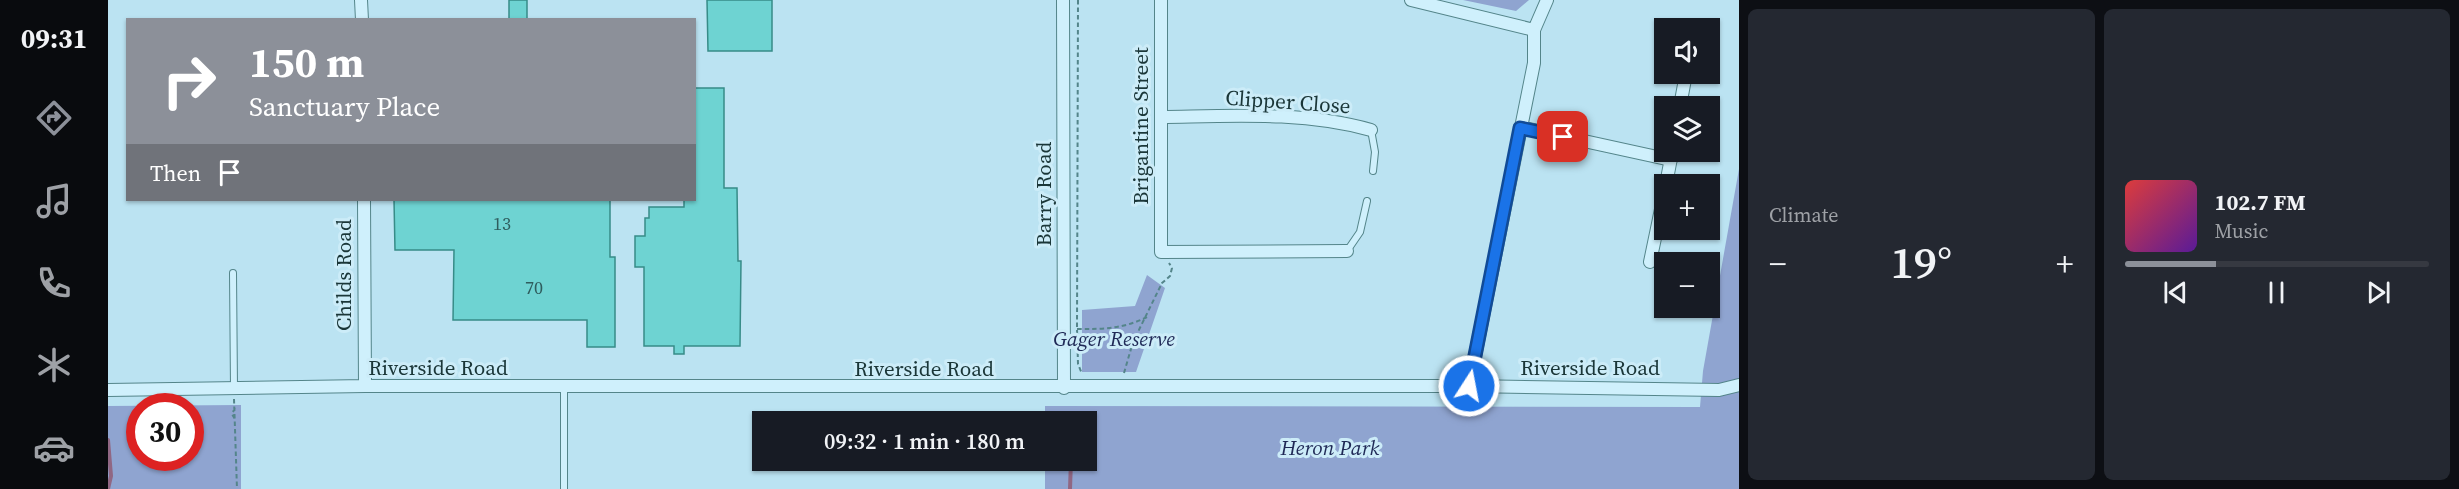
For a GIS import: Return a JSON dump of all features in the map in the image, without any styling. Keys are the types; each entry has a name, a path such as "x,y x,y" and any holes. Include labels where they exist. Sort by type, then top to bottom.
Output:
{"street":[{"path":"361,0 362,18"},
{"name":"Barry Road","path":"1063,0 1064,388"},
{"name":"Brigantine Street","path":"1161,0 1161,252"},
{"path":"1411,0 1533,30"},
{"path":"1469,386 1534,63 1533,30 1547,0"},
{"name":"Clipper Close","path":"1161,117 1263,115 1346,123 1371,130"},
{"path":"1520,128 1654,153"},
{"name":"Childs Road","path":"364,201 365,386"},
{"path":"1650,262 1655,240"},
{"path":"1161,252 1347,251"},
{"name":"Riverside Road","path":"108,390 234,390 365,386 1064,388 1469,386 1719,390 1739,385"}],"lane":[{"name":"Clipper Close","path":"1371,130 1375,152 1373,171"},
{"path":"1347,251 1360,232 1367,201"},
{"path":"233,273 234,390"},
{"path":"564,388 564,489"}],"path":[{"path":"1077,0 1077,329 1078,364 1080,373 1083,374"},
{"path":"1114,374 1124,374 1133,342 1162,284 1170,276 1172,268 1161,252"},
{"path":"1077,329 1113,330 1147,317"},
{"path":"234,390 237,489"}],"green space":[{"path":"1463,0 1529,0 1516,11"},
{"name":"Heron Park","path":"1739,169 1739,489 1045,489 1045,471 1097,471 1097,411 1045,411 1045,406 1700,407 1703,371 1712,318 1720,318 1720,276"},
{"name":"Gager Reserve","path":"1147,275 1165,288 1136,372 1082,372 1082,310 1135,306"},
{"path":"204,405 241,405 241,489 108,489 108,406 126,406 126,471 204,471"}],"building":[{"path":"509,0 527,0 527,18 509,18"},
{"path":"707,0 772,0 772,51 708,51"},
{"path":"696,88 724,88 724,188 737,188 738,261 741,261 740,346 684,346 684,354 674,354 674,346 644,346 644,267 635,267 635,236 645,236 645,218 649,218 649,207 684,207 684,201 696,201"},
{"path":"394,201 610,201 610,257 615,257 615,347 587,347 587,320 453,320 454,250 395,250"}],"waterway":[{"path":"108,440 111,476 108,489"},
{"path":"1070,489 1071,471"}],"route":[{"path":"1469,386 1520,128 1563,137"}]}
